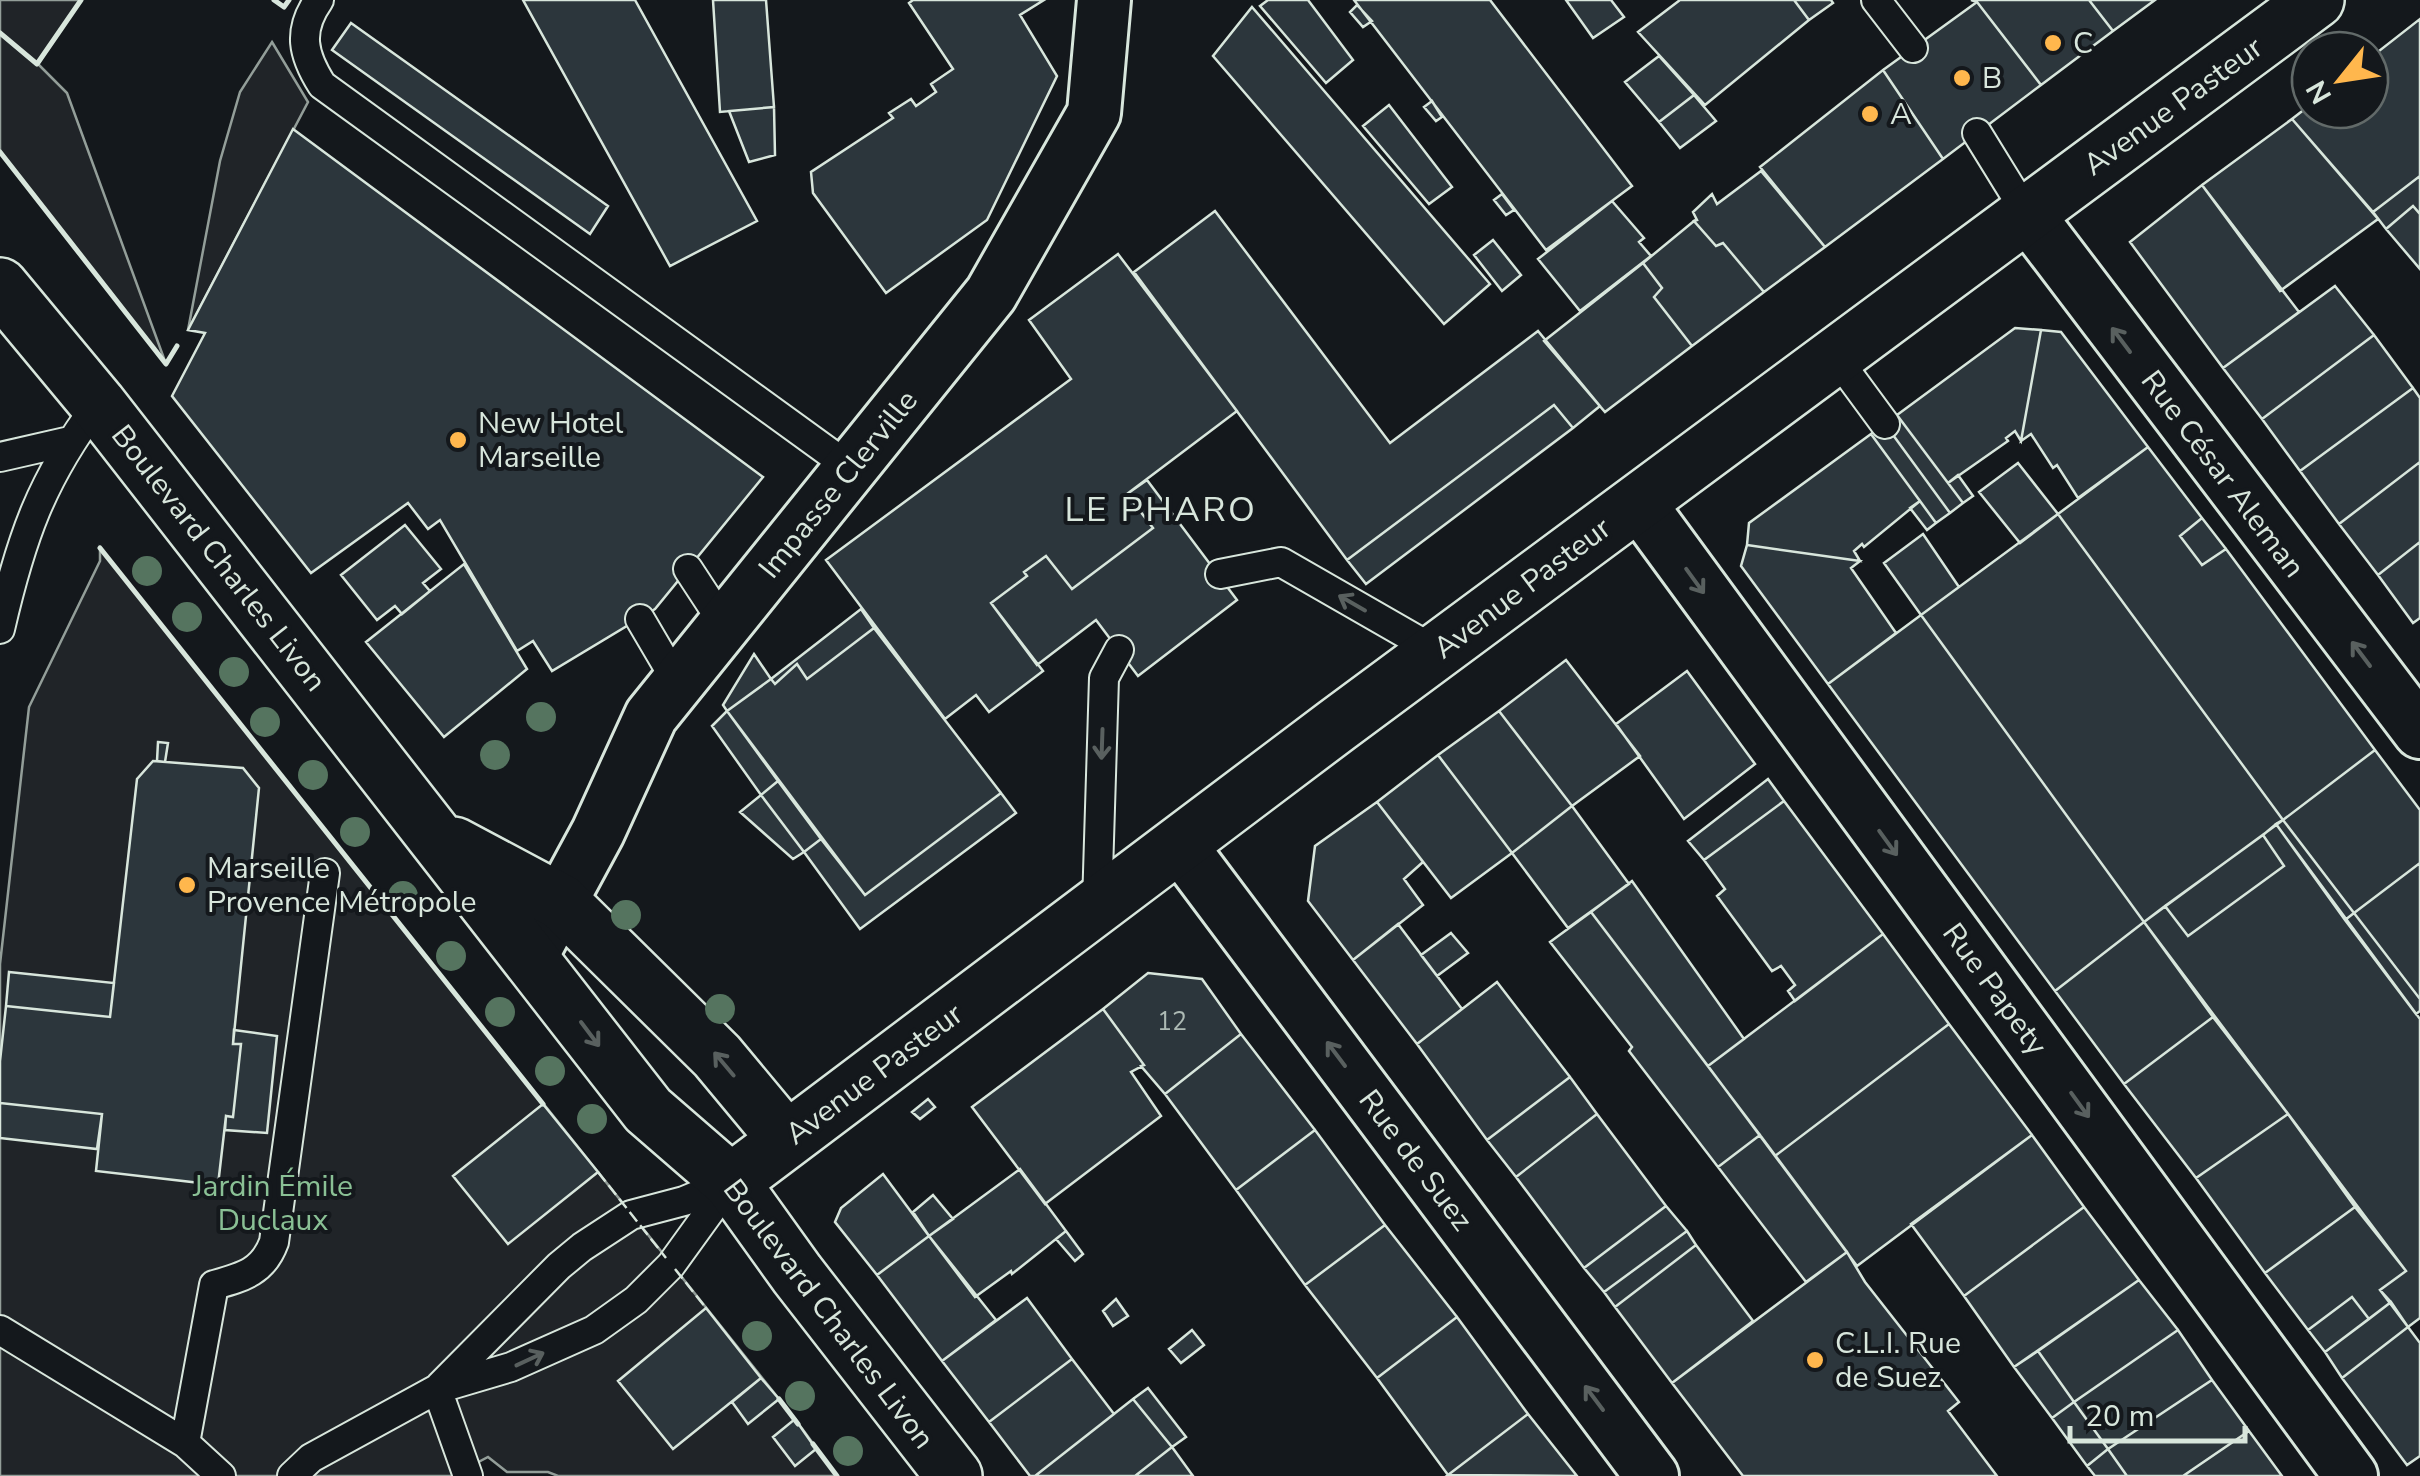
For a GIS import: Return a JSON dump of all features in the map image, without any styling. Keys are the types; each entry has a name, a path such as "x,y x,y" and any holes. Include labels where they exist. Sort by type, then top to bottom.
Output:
{"main road":[{"name":"Avenue Pasteur","path":"731,1182 1436,651 2316,0"},
{"name":"Boulevard Charles Livon","path":"0,286 84,422 434,834 648,1110 731,1182 797,1274 954,1476"},
{"name":"Boulevard Charles Livon","path":"434,834 560,902 717,1056 786,1139"}],"street":[{"name":"Impasse Clerville","path":"531,956 598,832 651,716 990,294 1094,113 1104,0"},
{"name":"Rue César Aleman","path":"2027,214 2420,732"},
{"name":"Rue Papety","path":"1638,502 2351,1476"},
{"name":"Rue de Suez","path":"1179,844 1652,1476"}],"lane":[{"path":"319,0 308,16 305,58 322,85 852,469"},
{"path":"1876,0 1913,48"},
{"path":"1977,133 2027,214"},
{"path":"1835,356 1885,424"},
{"path":"0,457 84,422"},
{"path":"0,629 16,563 38,499 84,422"},
{"path":"1220,574 1281,562 1436,651"},
{"path":"688,569 724,624"},
{"path":"640,619 677,682"},
{"path":"1098,905 1104,678 1119,650"},
{"path":"185,1442 214,1285 244,1277 268,1259 274,1242 325,873"},
{"path":"437,1389 559,1266 631,1215 684,1201 731,1182"},
{"path":"292,1476 311,1458 437,1389 512,1368 594,1330 636,1300 671,1264 731,1182"},
{"path":"0,1330 185,1442 222,1476"},
{"path":"437,1389 468,1476"}],"green space":[{"path":"0,0 81,0 38,64 67,93 166,364 0,152"},
{"path":"272,42 308,102 188,330 220,161 240,92"},
{"name":"Jardin Émile Duclaux","path":"100,548 837,1476 558,1476 548,1472 507,1472 488,1457 452,1476 0,1476 0,964 29,707 100,561"}],"building":[{"path":"523,0 635,0 757,221 670,266"},
{"path":"713,0 766,0 774,107 720,112"},
{"path":"1044,0 1020,15 1057,76 987,220 886,293 813,193 811,172 893,118 889,113 911,99 916,106 936,92 931,84 953,69 909,3"},
{"path":"1268,0 1308,0 1353,60 1326,83 1260,6"},
{"path":"1354,0 1490,0 1632,186 1546,250"},
{"path":"1566,0 1611,0 1624,17 1593,38"},
{"path":"1680,0 1794,0 1809,20 1705,105 1638,32"},
{"path":"1794,0 1831,0 1833,3 1809,20"},
{"name":"C","path":"1971,0 2089,0 2113,31 2041,85 1977,2"},
{"path":"2089,0 2155,0 2113,31"},
{"name":"B","path":"1977,2 2041,85 1943,159 1883,70"},
{"path":"1357,5 1372,21 1363,27 1350,12"},
{"path":"1252,7 1490,284 1444,324 1213,56"},
{"path":"2420,19 2420,176 2373,212 2302,130 2390,130 2390,42"},
{"path":"351,23 608,206 590,234 332,50"},
{"path":"1659,56 1694,95 1659,122 1625,82"},
{"name":"A","path":"1883,70 1943,159 1825,247 1760,167"},
{"path":"1694,95 1716,121 1680,148 1659,122"},
{"path":"1432,101 1442,117 1436,121 1424,107"},
{"path":"1389,105 1452,187 1429,204 1363,126"},
{"path":"774,107 775,155 749,162 729,111"},
{"path":"2290,120 2290,130 2301,130 2378,219 2280,291 2202,185"},
{"path":"293,129 763,477 655,609 552,671 533,641 517,651 440,520 428,529 408,503 311,573 172,396 205,333 188,330"},
{"path":"1761,171 1825,247 1764,292 1723,243 1716,246 1694,221 1697,220 1693,212 1712,194 1717,204"},
{"path":"2420,176 2420,214 2413,206 2386,229 2373,212"},
{"path":"2202,185 2299,312 2223,368 2130,242"},
{"path":"1502,194 1514,210 1506,215 1494,200"},
{"path":"1612,201 1644,238 1639,242 1651,256 1580,311 1538,259"},
{"path":"2413,206 2420,214 2420,269 2386,229"},
{"path":"1215,211 1390,443 1538,331 1600,406 1573,428 1554,405 1347,560 1134,272"},
{"path":"1694,221 1716,246 1723,243 1764,292 1692,346 1654,297 1662,288 1643,263"},
{"path":"1493,240 1521,275 1502,291 1474,255"},
{"path":"1118,254 1237,411 1127,494 1153,528 1072,589 1046,556 991,603 1043,671 989,712 976,695 945,719 826,560 1071,379 1029,320"},
{"path":"1643,263 1662,288 1654,297 1692,346 1605,412 1544,341"},
{"path":"2335,286 2374,335 2262,419 2223,368"},
{"path":"2015,328 2041,330 2021,441 2015,431 2006,438 2008,441 1948,483 1897,415"},
{"path":"2041,330 2061,332 2148,447 2078,498 2031,434 2021,441"},
{"path":"2374,335 2413,388 2300,471 2262,419"},
{"path":"2413,388 2420,398 2420,462 2339,524 2300,471"},
{"path":"1554,405 1573,428 1366,584 1347,560"},
{"path":"1897,415 1963,503 1950,513 1885,424"},
{"path":"1885,424 1950,513 1936,523 1871,434"},
{"path":"1871,434 1920,501 1854,551 1860,561 1747,545 1749,523"},
{"path":"2148,447 2202,518 2180,536 2202,565 2226,549 2375,750 2283,820 2058,514"},
{"path":"2420,462 2420,542 2378,575 2339,524"},
{"path":"2018,463 2058,514 2020,543 1979,492"},
{"path":"1958,475 1973,496 1963,503 1948,483"},
{"path":"1147,480 1237,600 1138,676 1096,620 1037,665 991,603 1046,556 1072,589 1153,528 1127,494"},
{"path":"1920,501 1936,523 1927,530 1910,508"},
{"path":"2058,514 2283,820 2144,922 1921,615"},
{"path":"2202,518 2226,549 2202,565 2180,536"},
{"path":"405,525 441,569 423,583 430,591 402,614 395,606 377,620 341,575"},
{"path":"1923,534 1959,587 1921,615 1884,563"},
{"path":"2420,542 2420,618 2413,623 2378,575"},
{"path":"1747,545 1860,561 1851,568 1896,633 1828,684 1741,566"},
{"path":"464,564 527,669 444,737 366,642"},
{"path":"861,609 874,628 807,679 797,664 775,684 771,679"},
{"path":"1921,615 2144,922 2055,991 1828,684"},
{"path":"874,628 1001,793 865,895 727,711 771,679 775,684 797,664 807,679"},
{"path":"754,654 771,679 727,711 723,705"},
{"path":"1566,660 1640,756 1572,806 1499,711"},
{"path":"1687,671 1755,764 1684,819 1616,724"},
{"path":"727,711 778,781 761,795 712,726"},
{"path":"1499,711 1572,806 1512,853 1438,755"},
{"path":"158,742 168,743 165,762 157,761"},
{"path":"2375,750 2420,810 2420,863 2354,913 2283,820"},
{"path":"1438,755 1512,853 1451,898 1377,802"},
{"name":"Marseille Provence Métropole","path":"153,761 243,768 259,788 233,1044 241,1044 233,1117 226,1116 218,1185 96,1171 102,1114 0,1103 6,1006 110,1017 137,779"},
{"path":"1768,779 1784,801 1704,860 1688,841"},
{"path":"778,781 821,839 804,852 761,795"},
{"path":"1001,793 1016,813 860,929 804,852 821,839 865,895"},
{"path":"761,795 804,852 793,859 740,812"},
{"path":"1784,801 1883,934 1795,1001 1788,991 1795,985 1781,966 1772,971 1717,896 1725,889 1704,860"},
{"path":"1377,802 1423,862 1404,879 1423,905 1353,960 1308,901 1315,846"},
{"path":"1572,806 1629,884 1568,928 1512,853"},
{"path":"2283,820 2354,913 2345,920 2276,824"},
{"path":"2276,824 2420,1019 2420,1318 2408,1327 2380,1290 2406,1271 2144,922 2165,906 2188,936 2284,866 2263,835"},
{"path":"2263,835 2284,866 2188,936 2165,906"},
{"path":"2420,863 2420,999 2354,913"},
{"path":"1632,881 1744,1039 1708,1066 1591,912"},
{"path":"1591,912 1760,1135 1718,1167 1550,942"},
{"path":"2354,913 2420,999 2420,1011 2416,1014 2345,920"},
{"path":"2144,922 2213,1017 2124,1084 2055,991"},
{"path":"1398,924 1462,1009 1417,1044 1353,960"},
{"path":"1451,933 1468,953 1437,976 1421,955"},
{"path":"1883,934 1949,1024 1775,1156 1708,1066"},
{"path":"9,972 114,983 110,1017 6,1006"},
{"path":"1148,973 1202,979 1241,1034 1165,1094 1103,1009"},
{"path":"1497,982 1570,1077 1487,1140 1417,1044"},
{"path":"1103,1009 1144,1065 1131,1072 1161,1116 1045,1204 972,1107"},
{"path":"2213,1017 2288,1114 2196,1178 2124,1084"},
{"path":"1949,1024 2032,1135 1857,1266 1775,1156"},
{"path":"234,1030 277,1036 267,1133 225,1130 226,1116 233,1117 241,1044 233,1044"},
{"path":"1241,1034 1315,1130 1236,1190 1165,1094"},
{"path":"1570,1077 1597,1114 1516,1177 1487,1140"},
{"path":"928,1099 935,1107 920,1119 912,1112"},
{"path":"0,1103 102,1114 97,1149 0,1138"},
{"path":"543,1104 598,1172 508,1244 453,1176"},
{"path":"1597,1114 1666,1206 1584,1268 1516,1177"},
{"path":"2288,1114 2355,1207 2265,1273 2196,1178"},
{"path":"1315,1130 1385,1225 1305,1285 1236,1190"},
{"path":"1760,1135 1847,1252 1806,1282 1718,1167"},
{"path":"2032,1135 2084,1207 1964,1296 1911,1224"},
{"path":"1020,1169 1066,1231 1012,1274 1011,1271 975,1297 929,1236"},
{"path":"883,1174 929,1236 877,1275 835,1222 841,1208"},
{"path":"933,1195 953,1219 929,1236 913,1212"},
{"path":"1666,1206 1687,1231 1604,1292 1584,1268"},
{"path":"2084,1207 2139,1280 2014,1367 1964,1296"},
{"path":"2355,1207 2406,1271 2380,1290 2391,1302 2369,1319 2352,1297 2308,1330 2265,1273"},
{"path":"1385,1225 1457,1317 1377,1378 1305,1285"},
{"path":"1066,1231 1083,1254 1075,1261 1056,1239"},
{"path":"1687,1231 1696,1245 1615,1307 1604,1292"},
{"path":"929,1236 996,1320 942,1361 877,1275"},
{"path":"1696,1245 1753,1321 1672,1383 1615,1307"},
{"name":"C.L.I. Rue de Suez","path":"1847,1252 1865,1282 1959,1402 1948,1411 1997,1476 1743,1476 1672,1383"},
{"path":"2139,1280 2178,1330 2074,1402 2038,1351"},
{"path":"2352,1297 2369,1319 2325,1352 2308,1330"},
{"path":"1027,1298 1072,1359 989,1422 942,1361"},
{"path":"1116,1299 1128,1316 1113,1326 1103,1311"},
{"path":"2391,1302 2408,1327 2342,1378 2325,1352"},
{"path":"706,1308 761,1378 673,1449 618,1381"},
{"path":"1457,1317 1528,1414 1448,1475 1377,1378"},
{"path":"2408,1327 2420,1343 2420,1456 2407,1465 2342,1378"},
{"path":"1192,1330 1204,1345 1181,1363 1169,1349"},
{"path":"2178,1330 2212,1380 2108,1449 2074,1402"},
{"path":"2038,1351 2074,1402 2052,1418 2014,1367"},
{"path":"1072,1359 1114,1414 1030,1476 989,1422"},
{"path":"761,1378 779,1399 748,1424 732,1402"},
{"path":"2212,1380 2249,1431 2183,1476 2127,1476 2108,1449"},
{"path":"1148,1388 1186,1437 1172,1447 1133,1399"},
{"path":"1133,1399 1172,1447 1135,1476 1035,1476"},
{"path":"2074,1402 2108,1449 2087,1466 2052,1418"},
{"path":"1528,1414 1577,1476 1448,1475"},
{"path":"795,1419 816,1449 795,1466 773,1437"},
{"path":"2249,1431 2282,1476 2183,1476"},
{"path":"1172,1447 1193,1476 1135,1476"},
{"path":"2108,1449 2127,1476 2095,1476 2087,1466"}],"fence":[{"path":"598,1172 666,1258"},
{"path":"675,1269 706,1308"}],"wall":[{"path":"0,33 37,64 81,0"},
{"path":"274,0 284,7 289,0"},
{"path":"0,152 166,364 177,346"},
{"path":"100,548 543,1104"},
{"path":"779,1399 798,1424"},
{"path":"813,1444 837,1476"}],"place":[{"name":"C","path":"2053,43"},
{"name":"B","path":"1962,78"},
{"name":"A","path":"1870,114"},
{"name":"New Hotel Marseille","path":"458,440"},
{"name":"Marseille Provence Métropole","path":"187,885"},
{"name":"C.L.I. Rue de Suez","path":"1815,1360"}],"district":[{"name":"LE PHARO","path":"1161,509"}]}
